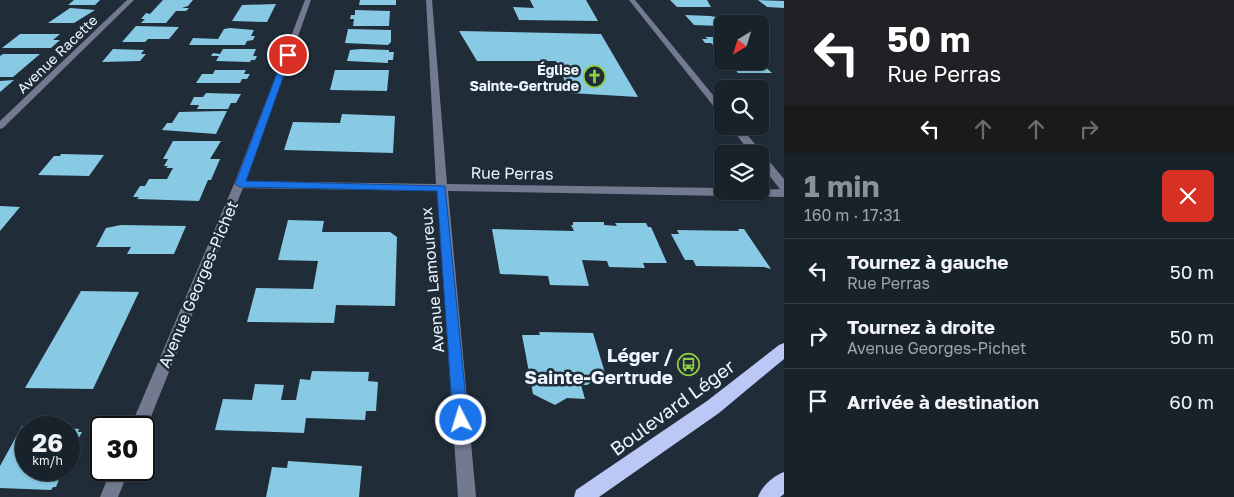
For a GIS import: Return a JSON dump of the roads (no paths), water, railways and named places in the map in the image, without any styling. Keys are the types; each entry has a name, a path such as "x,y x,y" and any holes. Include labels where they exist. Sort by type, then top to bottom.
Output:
{"main road":[{"name":"Boulevard Léger","path":"583,497 713,407 784,350"},
{"path":"767,497 784,481"}],"street":[{"name":"Avenue Racette","path":"0,126 131,0"},
{"name":"Avenue Georges-Pichet","path":"143,416 240,184 308,0"},
{"name":"Avenue Lamoureux","path":"429,0 467,497"},
{"path":"632,0 714,101"},
{"path":"742,135 750,145"},
{"path":"769,168 784,186"},
{"name":"Rue Perras","path":"240,184 784,193"},
{"path":"109,497 116,481"}],"place":[{"name":"Église Sainte-Gertrude","path":"595,77"},
{"name":"Léger / Sainte-Gertrude","path":"689,365"}]}
